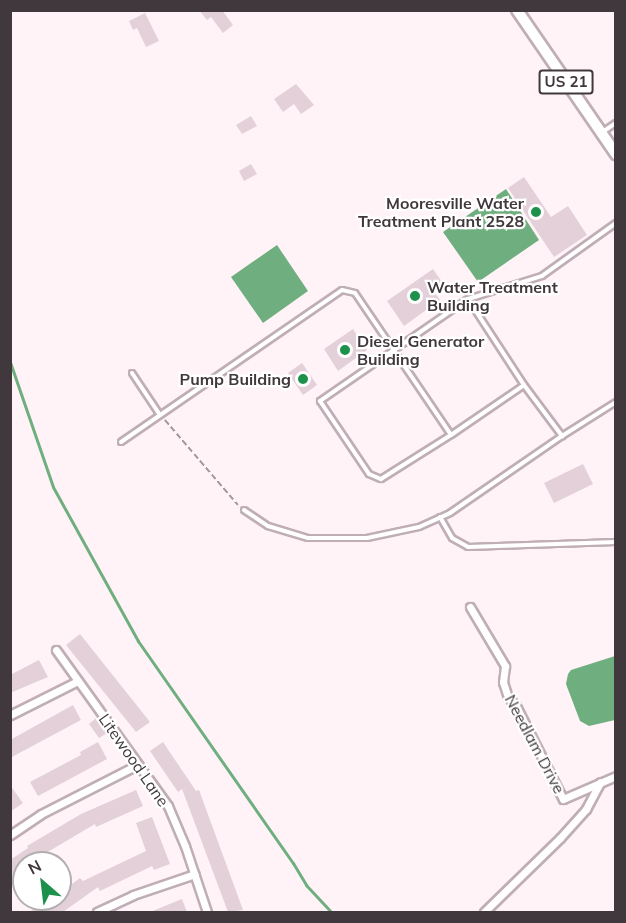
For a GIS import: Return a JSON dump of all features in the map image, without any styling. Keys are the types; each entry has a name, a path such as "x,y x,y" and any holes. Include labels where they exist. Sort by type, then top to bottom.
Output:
{"main road":[{"name":"US 21","path":"517,10 615,154"}],"street":[{"name":"Needlam Drive","path":"470,607 505,666 503,682 508,697 516,706 563,799 615,776"},
{"name":"Litewood Lane","path":"56,650 168,806 195,874 207,912"},
{"path":"10,715 78,681"},
{"path":"10,835 41,814 137,765"},
{"path":"484,912 560,838 586,808 600,783"},
{"path":"97,912 133,895 195,874"}],"lane":[{"path":"601,133 615,123"},
{"path":"524,385 381,479 369,474 320,401 468,299 542,276 615,223"},
{"path":"121,442 342,290 355,293 451,435"},
{"path":"468,299 524,385 562,436"},
{"path":"132,373 160,415"},
{"path":"244,510 268,526 308,537 367,538 419,527 440,517 615,402"},
{"path":"440,517 452,538 468,548 615,542"}],"path":[{"path":"160,415 244,510"}],"shaded area":[{"path":"506,189 539,240 478,282 443,232"},
{"path":"277,245 308,291 263,323 231,277"},
{"path":"615,656 615,720 589,726 580,721 566,684 568,674 571,670"}],"building":[{"path":"199,10 222,10 233,25 223,33 211,17 207,20"},
{"path":"145,13 159,41 146,47 137,28 133,30 129,21"},
{"path":"296,84 314,105 301,114 294,104 283,112 274,99"},
{"path":"251,116 257,126 242,134 236,125"},
{"path":"251,164 257,174 244,181 239,171"},
{"name":"Mooresville Water Treatment Plant 2528","path":"524,177 551,217 568,206 587,235 554,257 508,188"},
{"name":"Water Treatment Building","path":"433,269 444,285 434,292 440,300 404,326 387,301"},
{"name":"Diesel Generator Building","path":"353,329 367,350 338,371 324,349"},
{"name":"Pump Building","path":"302,363 317,385 303,395 288,373"},
{"path":"583,464 593,484 554,503 544,483"},
{"path":"80,634 150,722 136,732 66,645"},
{"path":"39,660 48,677 10,693 10,675"},
{"path":"73,705 81,720 10,758 10,740"},
{"path":"96,718 107,733 99,738 89,724"},
{"path":"98,742 107,759 38,796 30,782 81,755 80,752"},
{"path":"163,742 196,791 199,790 243,910 228,912 182,789 178,792 150,751"},
{"path":"10,785 23,803 10,812"},
{"path":"136,790 143,806 96,827 95,824 49,851 24,851 28,848 27,846 81,814"},
{"path":"152,817 170,864 154,870 152,866 100,891 98,887 72,906 72,884 80,878 83,881 146,851 136,823"},
{"path":"12,859 12,880 10,881 10,860"},
{"path":"182,899 187,912 150,912"},
{"path":"31,911 64,911 63,912 29,912"}],"waterway":[{"path":"10,362 53,487 138,641 306,885 331,912"}],"place":[{"name":"Mooresville Water Treatment Plant 2528","path":"536,212"},
{"name":"Water Treatment Building","path":"415,296"},
{"name":"Diesel Generator Building","path":"345,350"},
{"name":"Pump Building","path":"303,379"}]}
